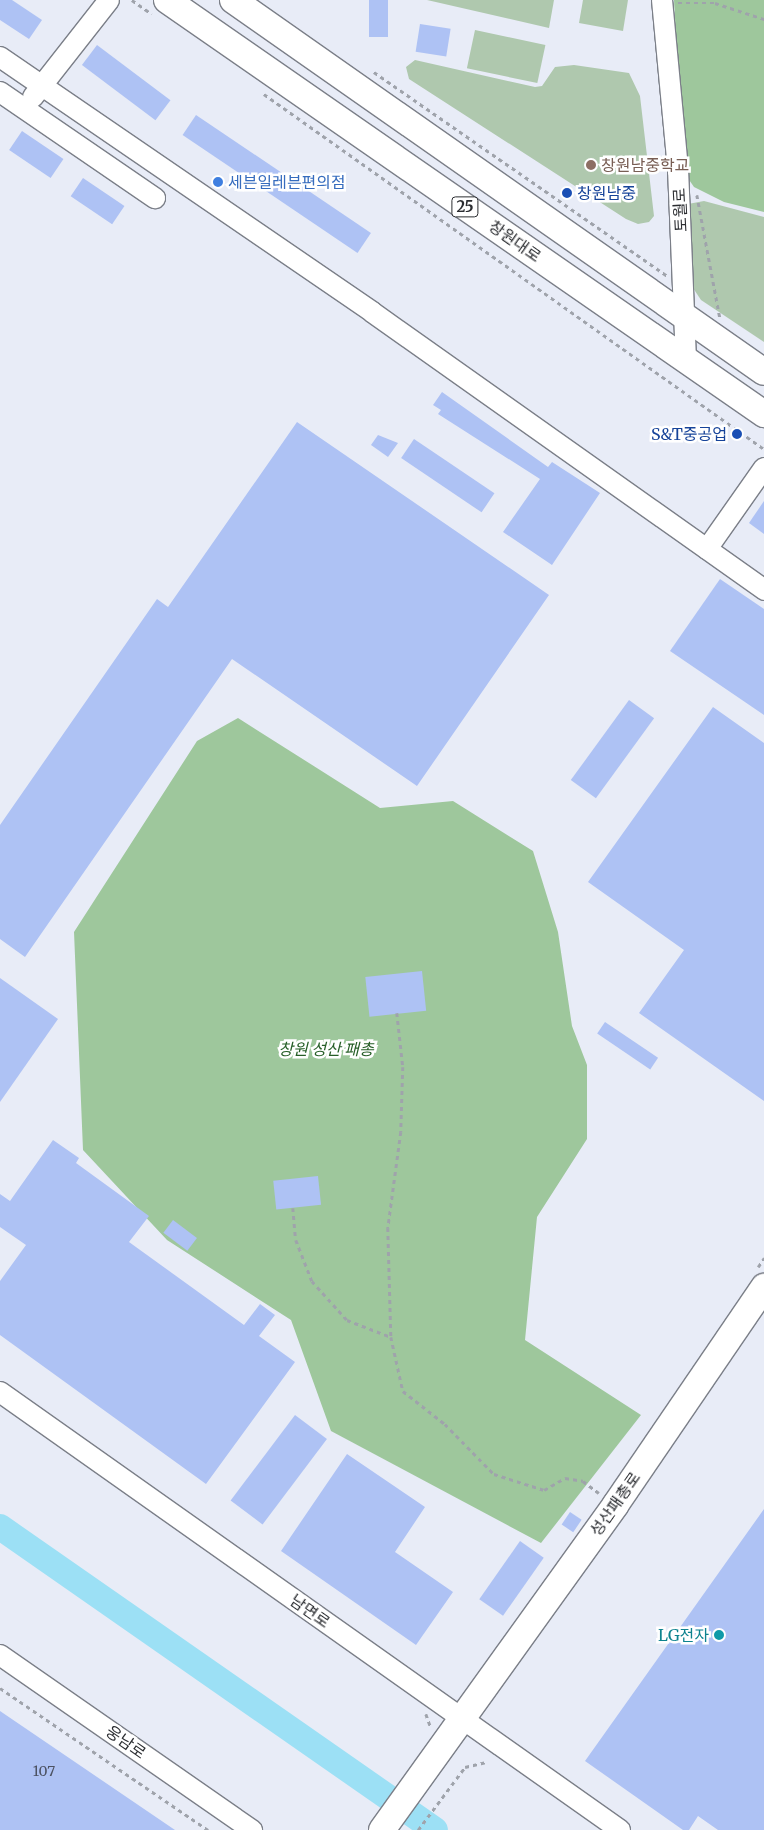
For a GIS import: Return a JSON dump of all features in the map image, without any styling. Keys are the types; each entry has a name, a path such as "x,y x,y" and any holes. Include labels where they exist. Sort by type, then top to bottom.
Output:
{"main road":[{"name":"25","path":"233,0 764,372"},
{"name":"창원대로","path":"162,9 764,414"},
{"name":"성산패총로","path":"382,1830 429,1747 461,1718 616,1504 764,1287"}],"street":[{"path":"25,109 109,0"},
{"name":"토월로","path":"662,1 678,168 686,361"},
{"path":"0,58 764,590"},
{"path":"0,92 155,198"},
{"path":"707,549 764,468"},
{"name":"남면로","path":"0,1392 620,1830"},
{"name":"웅남로","path":"0,1655 252,1830"}],"path":[{"path":"132,0 162,9"},
{"path":"662,1 715,3 764,19"},
{"path":"368,68 668,277"},
{"path":"262,92 764,449"},
{"path":"397,1013 403,1068 401,1132 388,1228 391,1337 403,1392 445,1424 494,1474 544,1490 565,1478 583,1481 616,1504"},
{"path":"293,1208 296,1240 312,1281 347,1320 391,1337"},
{"path":"0,1688 208,1830"},
{"path":"425,1710 431,1730 429,1747"},
{"path":"418,1830 465,1767 487,1762"}],"green space":[{"path":"427,0 554,0 549,28"},
{"path":"583,0 628,0 623,31 579,23"},
{"path":"674,0 764,0 764,212 724,202 694,187 683,171"},
{"path":"475,30 545,45 537,83 467,68"},
{"path":"415,60 535,87 542,86 555,67 574,65 629,73 640,96 654,216 649,222 638,224 626,219 409,79 406,67"},
{"path":"704,201 764,217 764,342 701,300 689,282 688,204"},
{"name":"창원 성산 패총","path":"238,718 380,808 453,801 533,851 558,932 572,1026 587,1065 587,1139 537,1217 525,1340 641,1415 541,1543 331,1431 291,1320 167,1240 83,1150 74,932 197,741"}],"building":[{"path":"0,0 12,0 42,20 29,39 0,20"},
{"path":"369,0 388,0 388,37 369,37"},
{"path":"420,24 451,29 446,57 416,52"},
{"path":"97,45 170,100 155,120 82,65"},
{"path":"196,115 371,233 358,253 183,135"},
{"path":"22,131 63,159 51,178 9,150"},
{"path":"83,178 124,206 112,224 71,196"},
{"path":"442,392 548,467 552,462 600,493 552,565 503,532 540,479 438,414 441,410 433,405"},
{"path":"297,422 549,595 417,786 232,659 25,957 0,939 0,825 157,599 168,607"},
{"path":"378,435 398,443 388,457 371,445"},
{"path":"414,439 494,493 482,512 401,458"},
{"path":"764,501 764,534 749,523"},
{"path":"720,579 764,609 764,715 670,651"},
{"path":"629,700 654,718 596,798 571,780"},
{"path":"713,707 764,743 764,1101 639,1013 684,950 588,882"},
{"path":"422,971 426,1011 369,1017 365,977"},
{"path":"0,978 58,1019 0,1102"},
{"path":"605,1022 658,1058 650,1069 597,1034"},
{"path":"53,1140 79,1158 76,1163 149,1216 129,1242 244,1325 260,1304 275,1315 259,1336 295,1362 206,1484 0,1335 0,1281 26,1245 0,1227 0,1194 10,1201"},
{"path":"318,1176 321,1205 276,1210 273,1181"},
{"path":"173,1220 197,1238 187,1251 163,1233"},
{"path":"295,1415 327,1439 263,1525 231,1500"},
{"path":"347,1454 425,1507 395,1552 453,1592 416,1645 281,1551"},
{"name":"LG전자","path":"764,1509 764,1830 718,1830 698,1816 689,1830 683,1830 585,1761"},
{"path":"570,1512 582,1520 573,1532 562,1524"},
{"path":"520,1541 544,1558 503,1616 479,1599"},
{"path":"0,1711 175,1830 0,1830"}],"waterway":[{"path":"0,1527 435,1830"}],"place":[{"name":"창원남중학교","path":"591,165"},
{"name":"세븐일레븐편의점","path":"218,182"},
{"name":"창원남중","path":"567,193"},
{"name":"S&T중공업","path":"737,434"},
{"name":"LG전자","path":"719,1635"}]}
